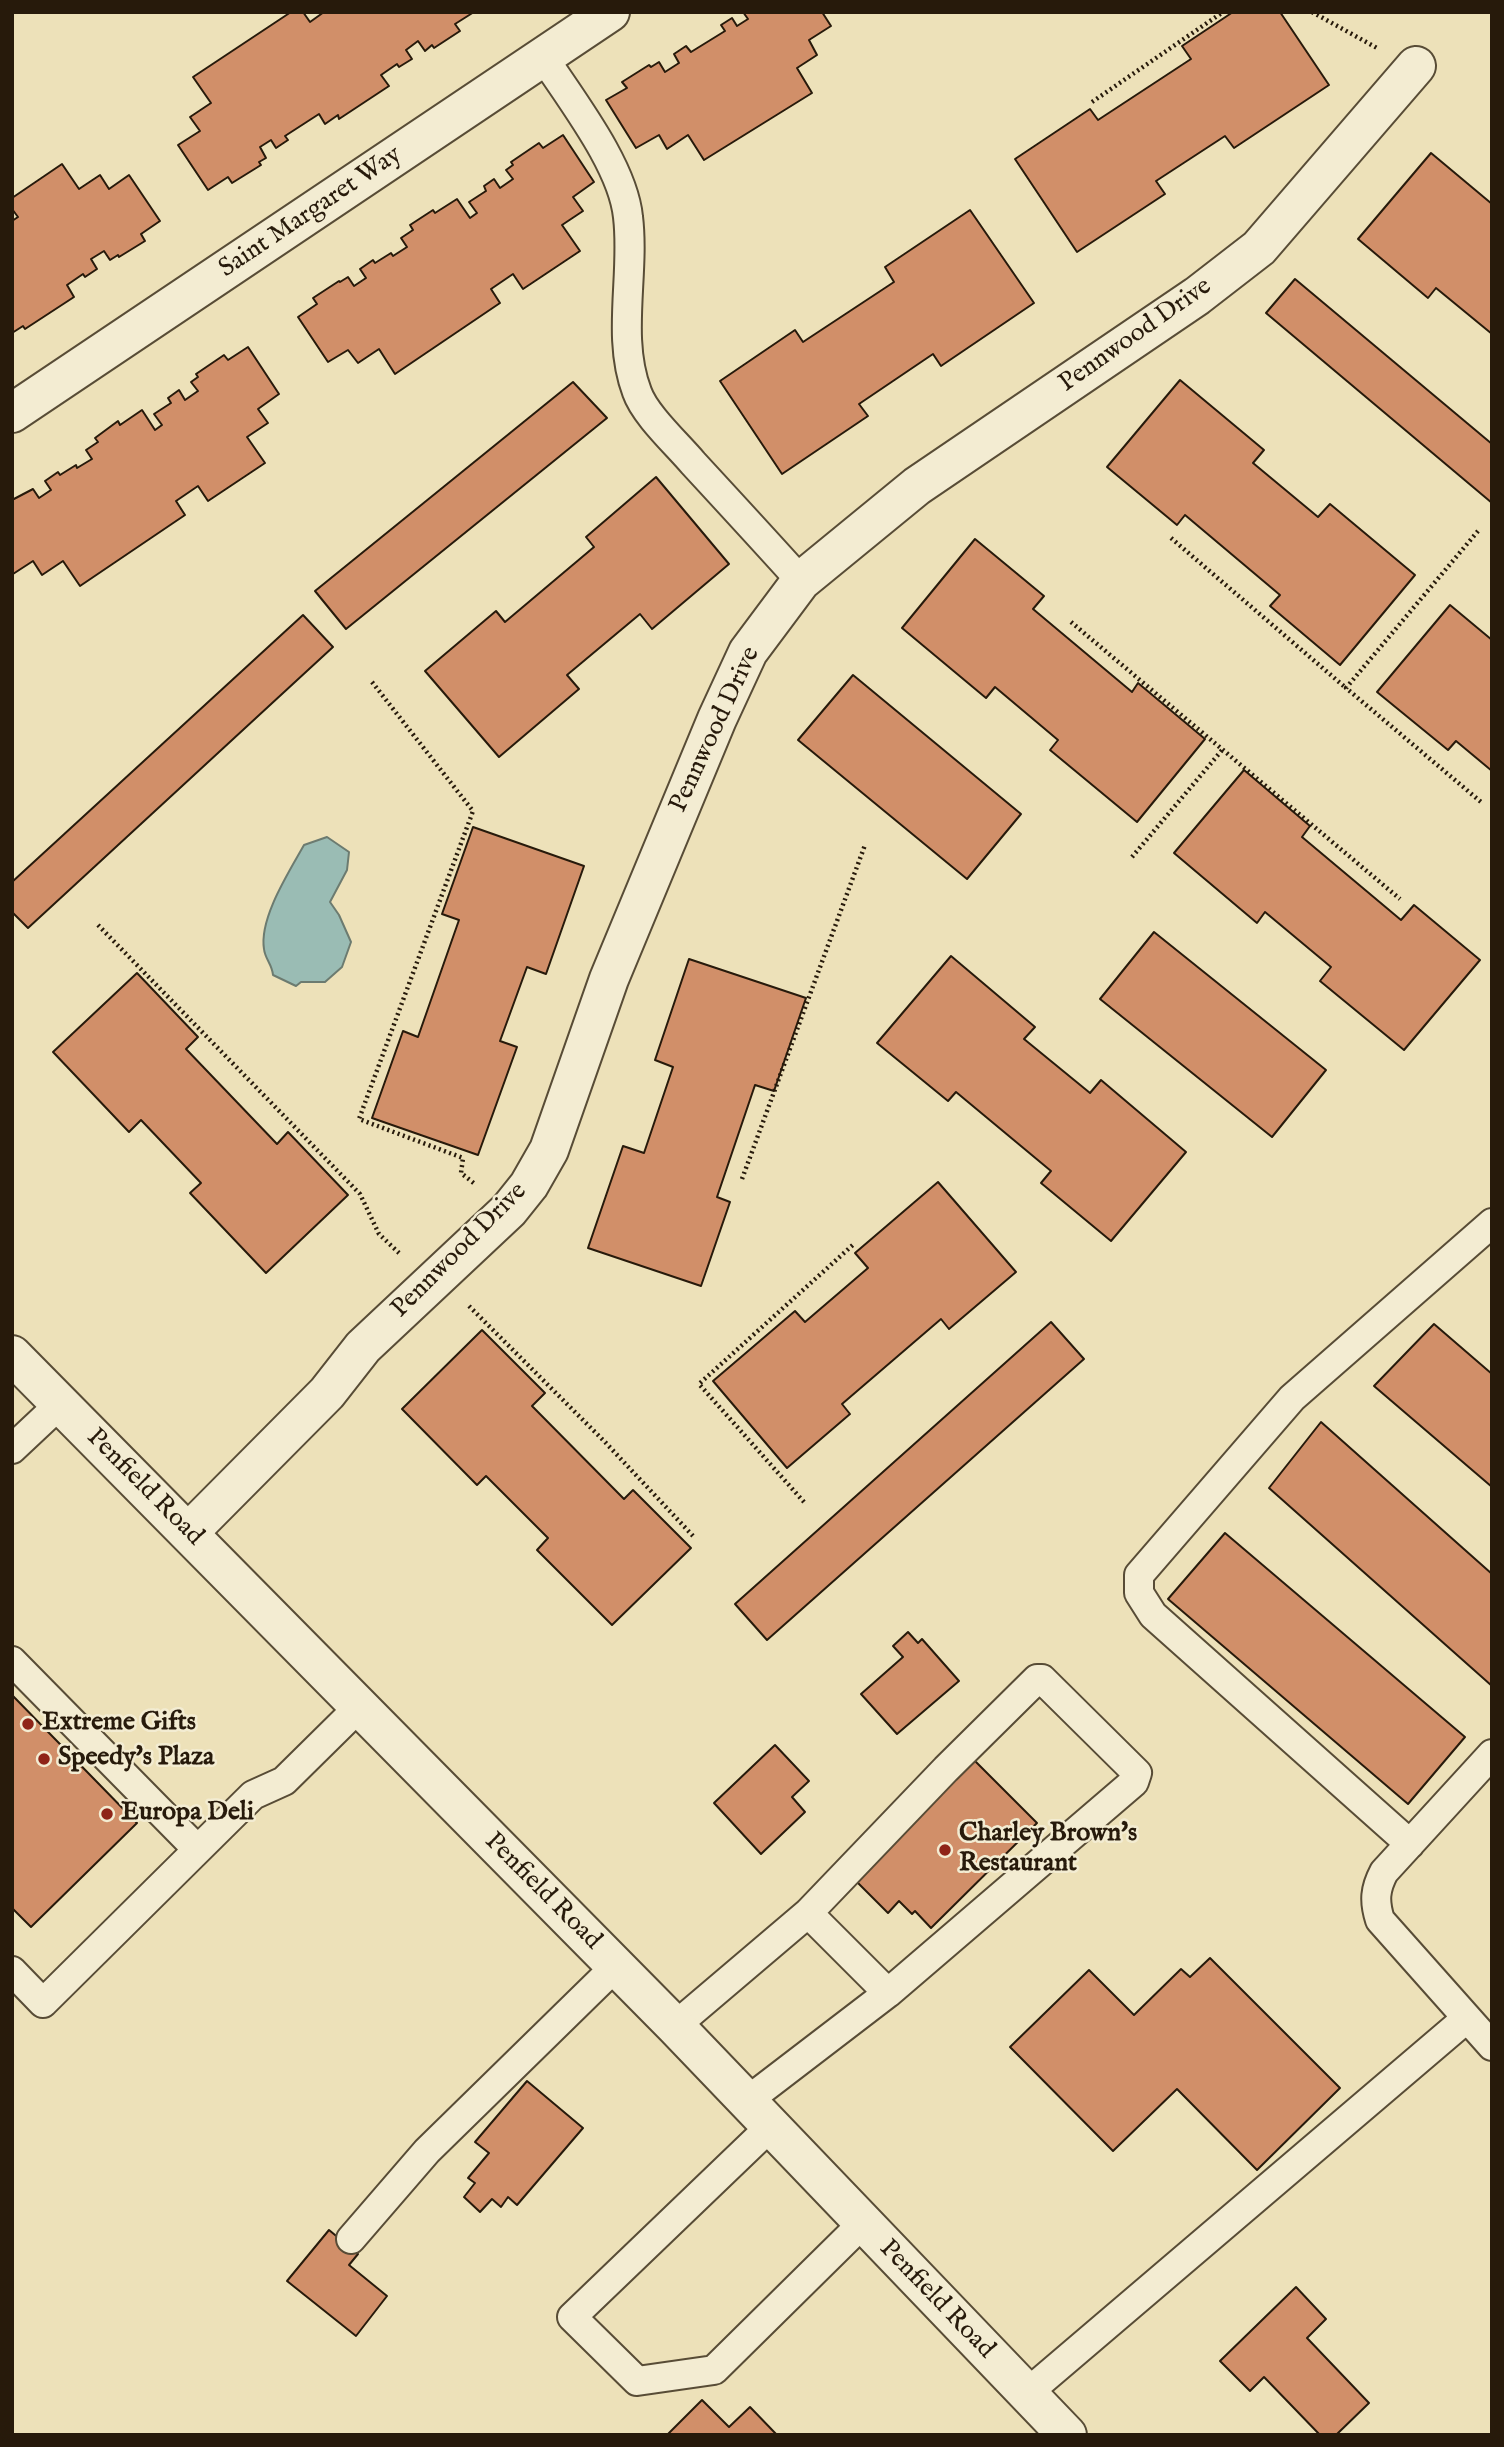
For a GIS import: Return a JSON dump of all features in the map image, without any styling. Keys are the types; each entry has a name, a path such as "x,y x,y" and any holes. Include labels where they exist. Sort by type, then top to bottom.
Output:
{"street":[{"name":"Saint Margaret Way","path":"12,413 610,12"},
{"name":"Pennwood Drive","path":"189,1532 327,1393 363,1347 509,1210 529,1185 549,1150 609,979 742,663 802,581 918,486 1196,296 1259,248 1416,66"},
{"name":"Penfield Road","path":"12,1354 675,2026 1067,2435"}],"lane":[{"path":"544,58 603,150 618,181 628,215 630,271 627,348 637,393 660,426 802,581"},
{"path":"1410,1844 1153,1615 1139,1594 1139,1575 1292,1398 1492,1223"},
{"path":"12,1449 60,1404"},
{"path":"12,1661 197,1849"},
{"path":"675,2026 808,1913 1037,1679 1042,1679 1137,1773 1134,1783 888,1993 759,2114 572,2317 637,2381 714,2370 863,2223"},
{"path":"12,1971 43,2003 253,1795 284,1781 359,1707"},
{"path":"1492,1755 1384,1872 1377,1885 1375,1904 1380,1920 1492,2046"},
{"path":"808,1913 888,1993"},
{"path":"351,2239 428,2151 615,1966"},
{"path":"1026,2394 1467,2018"}],"path":[{"path":"1092,103 1223,12"},
{"path":"1312,12 1361,41 1416,66"},
{"path":"1346,688 1478,531"},
{"path":"1171,538 1481,802"},
{"path":"1071,622 1400,899"},
{"path":"372,682 473,811 359,1119 463,1158 461,1173 509,1210"},
{"path":"1132,856 1223,749"},
{"path":"742,1179 866,845"},
{"path":"98,925 360,1194 379,1234 406,1260"},
{"path":"804,1502 699,1384 855,1243"},
{"path":"463,1300 605,1442 694,1536"}],"water":[{"path":"327,837 349,852 347,870 330,902 351,942 342,967 325,982 301,982 296,986 273,975 264,949 266,923 276,896 304,845"}],"building":[{"path":"291,12 303,12 310,22 324,12 474,12 455,24 460,31 434,48 432,45 425,51 418,41 406,50 412,59 399,67 397,64 381,75 389,86 339,119 338,115 325,124 319,114 285,136 288,140 276,148 271,140 260,147 266,158 259,162 261,165 232,183 228,177 208,190 178,145 200,131 190,117 211,103 193,77"},
{"path":"743,12 822,12 831,26 809,40 817,55 797,68 812,93 704,160 688,135 667,149 659,135 636,148 606,100 627,88 622,82 649,65 651,67 659,62 665,72 679,63 674,54 686,46 691,52 725,31 721,25 732,18 737,26 748,19"},
{"path":"1233,12 1280,12 1329,85 1234,148 1225,136 1156,181 1165,194 1077,252 1015,159 1090,109 1098,120 1191,59 1182,46"},
{"path":"563,135 594,182 573,197 583,211 562,225 580,251 523,289 513,274 491,289 500,303 395,374 379,349 358,363 348,350 328,362 298,317 317,304 313,298 348,277 354,286 366,278 360,269 373,260 375,263 407,247 401,238 413,230 410,225 433,210 435,213 457,199 470,218 477,213 469,202 486,191 484,186 494,179 500,188 513,179 506,170 513,165 511,162 539,143 543,148"},
{"path":"1431,153 1492,204 1492,334 1436,288 1428,298 1358,239"},
{"path":"62,164 79,189 100,175 109,189 129,175 160,221 141,234 145,241 119,257 118,255 110,260 104,251 91,259 97,269 85,277 83,274 67,285 74,297 25,329 23,326 12,333 12,221 18,217 12,209 12,198"},
{"path":"970,210 1034,303 941,366 933,354 859,404 868,416 782,474 720,381 795,330 803,342 894,282 885,267"},
{"path":"1295,279 1492,444 1492,503 1266,313"},
{"path":"248,347 279,394 258,409 268,423 247,437 265,463 208,501 198,486 176,501 185,515 80,586 63,561 42,575 33,561 13,574 12,500 33,489 39,498 51,490 45,481 58,472 60,475 92,459 86,450 98,442 95,438 118,421 120,425 142,410 155,430 162,425 154,414 171,403 168,398 179,390 185,400 198,391 191,382 198,377 196,374 224,355 228,360"},
{"path":"1180,380 1264,450 1253,463 1318,517 1330,504 1415,575 1340,665 1270,606 1280,595 1185,515 1177,525 1107,467"},
{"path":"573,382 607,418 346,629 315,591"},
{"path":"656,477 729,564 652,629 640,614 567,675 579,689 499,757 425,671 496,611 505,622 594,547 586,537"},
{"path":"975,539 1044,596 1033,609 1132,692 1138,683 1205,739 1137,822 1050,750 1058,740 995,687 986,698 902,628"},
{"path":"1450,605 1492,640 1492,771 1456,741 1448,750 1377,692"},
{"path":"303,615 333,647 28,928 12,912 12,882"},
{"path":"853,675 1021,814 967,879 798,740"},
{"path":"1244,770 1310,826 1302,837 1401,920 1414,905 1480,960 1404,1050 1320,981 1331,967 1265,912 1257,923 1174,853"},
{"path":"473,827 584,866 546,974 527,967 500,1041 517,1047 478,1155 372,1118 403,1031 418,1037 459,920 442,914"},
{"path":"1154,932 1326,1070 1272,1137 1100,999"},
{"path":"951,956 1035,1027 1024,1039 1090,1093 1101,1080 1186,1152 1111,1241 1041,1183 1051,1171 956,1092 948,1101 877,1043"},
{"path":"689,959 806,998 774,1091 755,1085 717,1197 730,1202 701,1286 588,1248 623,1146 644,1153 673,1067 655,1060"},
{"path":"137,973 198,1037 186,1049 277,1144 288,1132 348,1195 266,1273 190,1193 201,1183 141,1120 129,1132 53,1052"},
{"path":"938,1182 1016,1272 949,1329 941,1319 842,1404 850,1414 787,1468 713,1381 795,1311 805,1322 868,1268 855,1253"},
{"path":"1051,1322 1084,1359 767,1640 735,1604"},
{"path":"1434,1324 1492,1374 1492,1487 1374,1386"},
{"path":"482,1330 545,1393 532,1406 624,1499 633,1490 691,1548 612,1625 537,1550 548,1538 486,1476 477,1485 402,1409"},
{"path":"1321,1422 1492,1574 1492,1686 1269,1488"},
{"path":"1225,1533 1465,1737 1408,1804 1168,1599"},
{"path":"908,1632 918,1643 922,1639 959,1681 897,1734 861,1694 903,1657 893,1646"},
{"name":"Speedy's Plaza","path":"12,1695 137,1823 31,1927 12,1908"},
{"path":"775,1745 809,1781 792,1797 805,1812 761,1854 714,1803"},
{"name":"Charley Brown's Restaurant","path":"972,1758 1037,1823 931,1928 915,1911 912,1914 899,1901 888,1913 852,1877"},
{"path":"1210,1958 1340,2088 1257,2170 1177,2089 1113,2151 1010,2047 1089,1970 1134,2015 1181,1969 1190,1977"},
{"path":"527,2081 583,2128 517,2205 508,2197 501,2207 492,2199 480,2212 464,2197 475,2183 468,2178 489,2153 475,2142"},
{"path":"329,2230 358,2254 349,2265 387,2296 356,2336 287,2281"},
{"path":"1296,2287 1326,2319 1307,2338 1369,2403 1336,2435 1320,2435 1264,2377 1250,2391 1220,2361"},
{"path":"702,2400 729,2427 750,2407 777,2435 667,2435"}],"place":[{"name":"Extreme Gifts","path":"28,1724"},
{"name":"Speedy's Plaza","path":"44,1759"},
{"name":"Europa Deli","path":"107,1814"},
{"name":"Charley Brown's Restaurant","path":"945,1850"}]}
